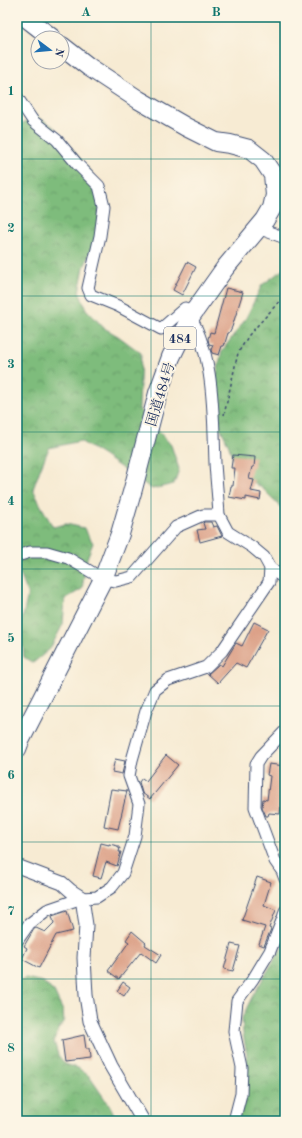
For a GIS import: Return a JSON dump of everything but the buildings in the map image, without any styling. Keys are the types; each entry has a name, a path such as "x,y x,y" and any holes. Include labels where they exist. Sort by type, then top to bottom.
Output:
{"highway":[{"path":"25,17 42,30"},
{"name":"国道484号","path":"17,749 55,670 103,578 120,534 162,380 171,356 191,316 272,208 275,195 273,175 263,160 249,149 216,142 186,128 139,100 89,67 70,52"}],"street":[{"path":"17,97 33,121 57,140 77,164 99,186 104,206 100,236 88,288 91,295 118,306 161,329 185,308 191,316 203,344 210,377 219,515 228,532 252,547 264,557 270,568 285,580"},
{"path":"258,228 285,238"},
{"path":"17,556 30,552 47,552 68,558 103,578 116,581 132,577 176,527 203,515 219,515"},
{"path":"17,940 29,924 47,910 82,898 97,897 112,887 123,873 135,836 139,804 129,776 146,711 155,690 168,680 206,667 222,651 269,582 270,568"},
{"path":"285,731 261,756 256,764 254,807 275,861 282,871 285,879"},
{"path":"17,866 62,883 82,898 86,925 84,958 86,995 90,1021 111,1066 143,1121"},
{"path":"234,1121 241,1094 242,1068 234,1031 236,1001 253,979 270,951 285,911"}],"path":[{"path":"224,415 238,353 242,345 249,335 285,295"}],"green space":[{"path":"36,116 53,126 91,172 100,189 98,236 84,267 79,292 86,309 104,328 118,336 141,353 139,409 171,445 179,469 174,484 152,489 80,441 49,448 33,489 53,527 66,524 84,528 93,543 87,558 82,589 65,599 63,624 50,649 33,663 24,657 21,625 28,594 17,566 17,126"},
{"path":"285,268 285,511 263,489 237,470 228,444 216,418 214,387 222,351 245,320 262,285"},
{"path":"285,942 285,1121 238,1121 246,1087 247,1056 242,1018 252,997"},
{"path":"26,978 43,982 54,992 63,1011 64,1022 59,1028 54,1041 58,1055 65,1064 78,1068 89,1076 111,1108 117,1121 17,1121 17,981"}]}
